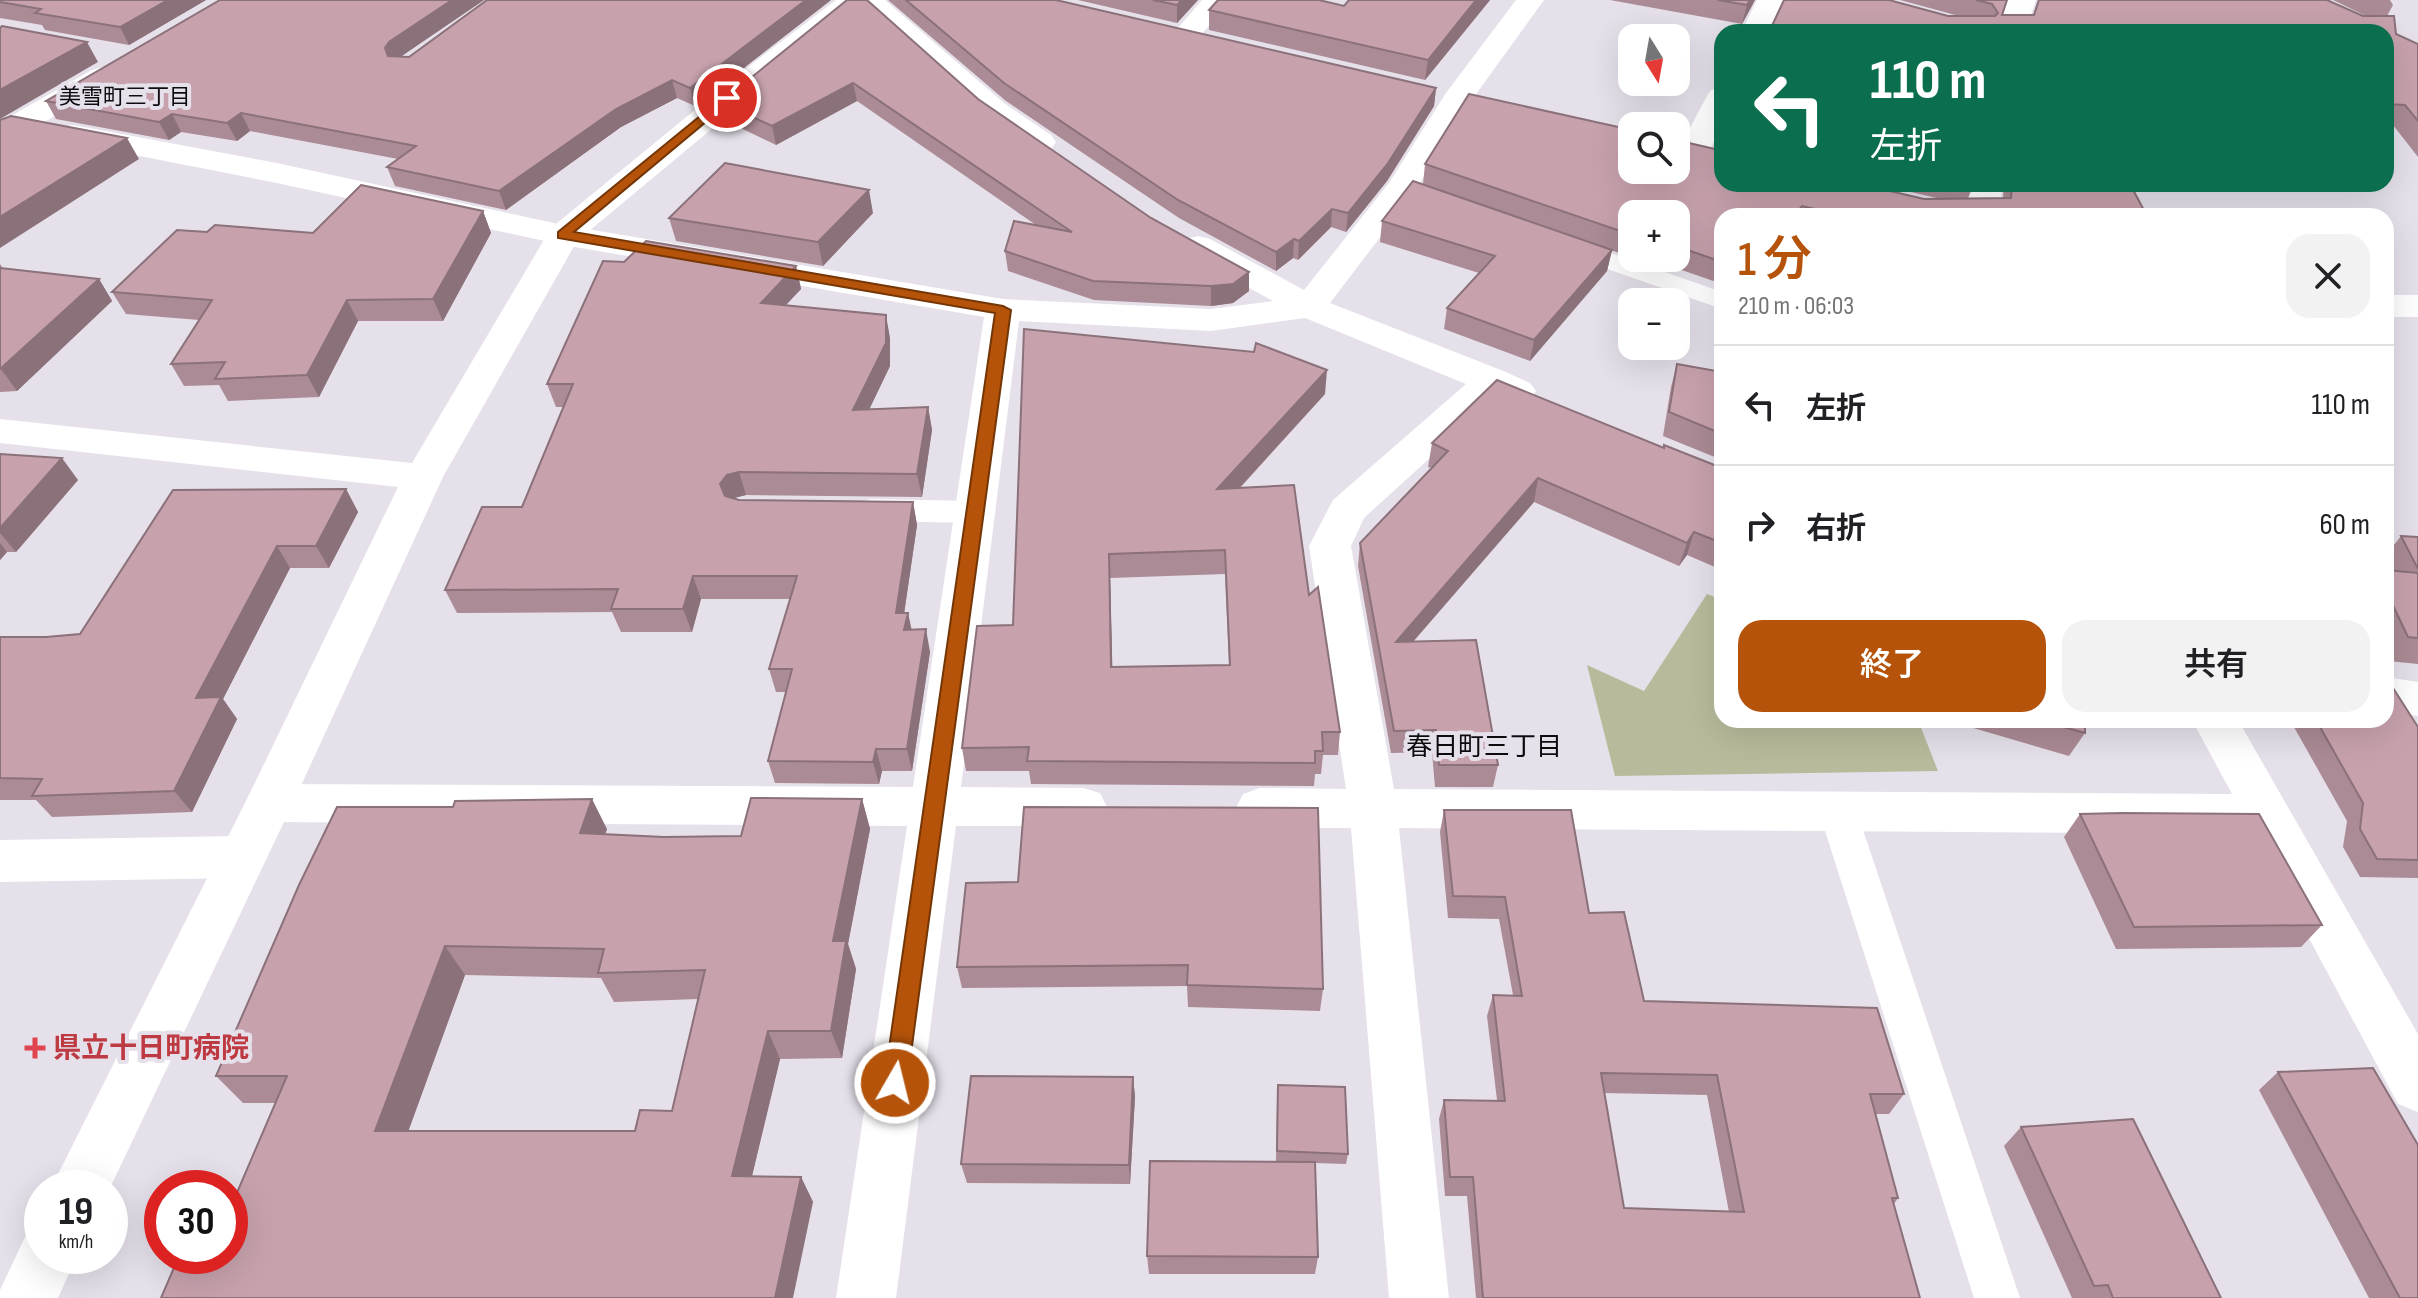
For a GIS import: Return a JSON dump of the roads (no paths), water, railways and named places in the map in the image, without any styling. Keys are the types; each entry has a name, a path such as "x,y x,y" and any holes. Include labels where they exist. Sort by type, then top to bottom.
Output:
{"street":[{"path":"89,1170 269,803 423,477 563,235 750,79 853,0"},
{"path":"869,0 993,109 1067,160"},
{"path":"1215,43 1171,33 1217,0"},
{"path":"10,130 272,172 563,235 1003,310 1211,320 1309,307 1417,192 1456,99 1530,0"},
{"path":"1759,24 1771,0"},
{"path":"2014,24 2022,0"},
{"path":"10,130 121,60 90,49"},
{"path":"1697,155 1714,115"},
{"path":"1165,228 1309,307 1550,405"},
{"path":"2394,306 2418,306"},
{"path":"866,1298 1003,310"},
{"path":"1419,1298 1373,809 1330,546 1347,510 1493,380"},
{"path":"5,437 423,477"},
{"path":"2394,695 2418,699"},
{"path":"2219,728 2418,1086"},
{"path":"269,803 1121,808"},
{"path":"1216,808 2267,814"},
{"path":"0,861 240,857"},
{"path":"27,1298 38,1274"}],"lane":[{"path":"1548,239 1714,298"},
{"path":"837,510 974,512"},
{"path":"1838,812 1997,1298"}],"place":[{"name":"県立十日町病院","path":"35,1048"}],"district":[{"name":"美雪町三丁目","path":"125,97"},
{"name":"春日町三丁目","path":"1484,747"}]}
